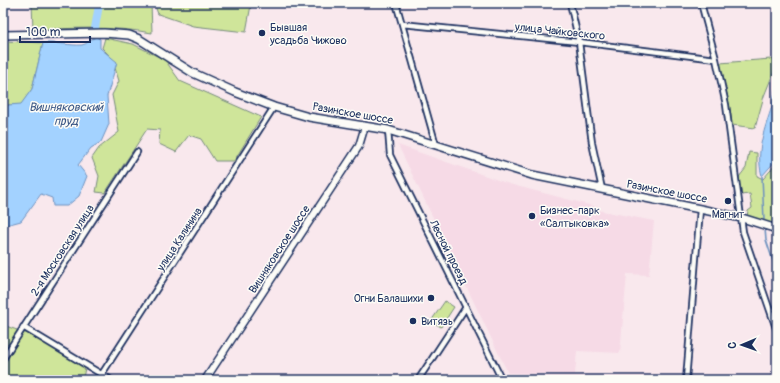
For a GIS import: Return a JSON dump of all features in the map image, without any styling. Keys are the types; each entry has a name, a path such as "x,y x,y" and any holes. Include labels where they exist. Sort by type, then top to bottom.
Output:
{"main road":[{"name":"Разинское шоссе","path":"3,35 104,33 130,35 139,39 193,73 235,92 274,107 309,117 388,130 532,175 700,208 742,218 777,229"}],"street":[{"path":"396,3 436,145"},
{"path":"570,3 579,42 592,143 602,189"},
{"path":"701,3 716,59 728,117 743,232 777,331"},
{"name":"улица Чайковского","path":"402,24 579,42 716,59"},
{"name":"улица Калинина","path":"98,380 274,107"},
{"name":"Вишняковское шоссе","path":"206,380 359,146 365,126"},
{"name":"Лесной проезд","path":"388,130 390,156 502,380"},
{"name":"2-я Московская улица","path":"3,358 137,152"},
{"path":"686,380 700,208"},
{"path":"418,380 466,307"},
{"path":"23,327 111,380"}],"shaded area":[{"path":"398,145 509,184 597,207 597,210 654,221 649,275 627,274 620,353 577,351 575,375 508,373"}],"green space":[{"path":"32,3 151,3 152,33 108,28 33,30"},
{"path":"154,3 253,3 251,5 246,32 193,26 158,14"},
{"path":"105,38 133,44 165,60 180,81 261,117 234,161 215,161 201,139 189,135 176,152 159,144 160,130 147,129 105,193 96,192 99,176 92,158 99,148 119,132 112,95 119,81 112,58 102,48"},
{"path":"3,41 43,43 32,89 21,105 8,105 3,113"},
{"path":"771,59 777,60 777,64 764,96 755,128 732,125 730,108 720,63"},
{"path":"749,152 757,153 757,176 763,179 777,163 777,225 747,216 748,211 752,208 750,194 740,195 739,177 746,168"},
{"path":"445,301 454,307 441,327 431,321"},
{"path":"3,325 34,336 85,368 84,380 3,380"}],"water":[{"name":"Вишняковский пруд","path":"96,37 100,39 100,48 117,62 107,96 109,124 101,142 91,148 78,165 87,176 79,196 67,206 53,206 52,198 41,194 21,221 6,225 3,231 3,113 8,105 21,104 32,89 43,43 82,45"},
{"path":"777,81 777,159 762,176 760,167 760,149 772,106"}],"waterway":[{"path":"95,28 99,5 97,3"},
{"path":"762,176 764,220"},
{"path":"765,228 766,240 777,273"}],"place":[{"name":"Бывшая усадьба Чижово","path":"262,33"},
{"name":"Магнит","path":"728,201"},
{"name":"Бизнес-парк «Салтыковка»","path":"532,216"},
{"name":"Огни Балашихи","path":"431,298"},
{"name":"Витязь","path":"413,321"}]}
